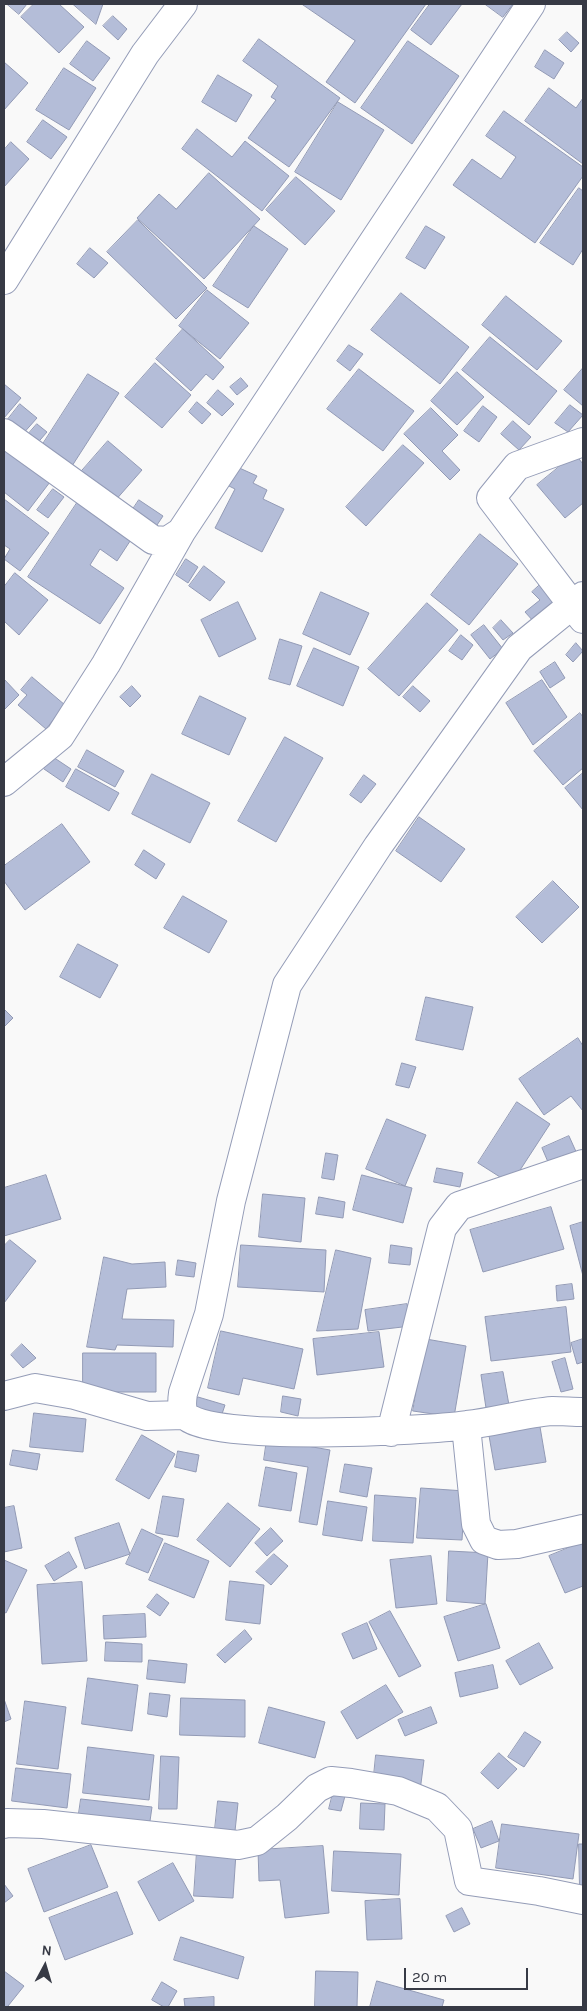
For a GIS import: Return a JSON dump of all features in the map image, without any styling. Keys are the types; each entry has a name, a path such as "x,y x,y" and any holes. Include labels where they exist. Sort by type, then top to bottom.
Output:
{"street":[{"path":"4,280 145,54 183,4"},
{"path":"4,782 60,736 106,664 181,532 531,4"},
{"path":"4,432 153,540 167,541 181,532"},
{"path":"583,442 517,466 491,498 580,607 519,648 378,846 287,985 231,1201 209,1314 183,1393 182,1405 185,1415 195,1423 255,1431 391,1432 466,1426 553,1411 583,1412"},
{"path":"391,1432 442,1228 458,1206 583,1164"},
{"path":"4,1396 35,1388 75,1395 147,1416 185,1415"},
{"path":"466,1426 476,1524 484,1540 498,1545 517,1544 583,1529"},
{"path":"4,1824 43,1824 238,1845 257,1840 287,1817 317,1788 331,1782 351,1783 398,1791 437,1807 458,1829 469,1881 539,1891 583,1900"}],"building":[{"path":"7,4 27,4 19,14"},
{"path":"34,4 59,4 84,27 59,53 21,17"},
{"path":"73,4 103,4 96,24"},
{"path":"302,4 426,4 355,103 326,82 355,41"},
{"path":"430,4 462,4 431,45 411,30"},
{"path":"485,4 513,4 503,17"},
{"path":"113,16 127,29 118,40 103,26"},
{"path":"567,32 579,43 571,52 559,40"},
{"path":"259,39 340,98 289,167 248,138 276,100 271,97 278,86 243,61"},
{"path":"87,41 110,58 93,81 70,64"},
{"path":"408,41 459,76 412,144 361,108"},
{"path":"545,50 564,63 554,79 535,67"},
{"path":"4,62 28,83 4,110"},
{"path":"64,68 96,88 69,130 36,110"},
{"path":"218,75 252,95 236,122 202,102"},
{"path":"549,88 576,108 583,98 583,164 525,121"},
{"path":"338,102 384,130 341,200 295,172"},
{"path":"504,111 583,167 583,176 535,243 453,185 472,159 501,179 516,157 486,136"},
{"path":"43,120 67,137 51,159 27,142"},
{"path":"197,129 232,157 245,141 289,176 262,211 182,149"},
{"path":"11,142 29,159 4,187 4,150"},
{"path":"209,173 260,219 204,279 137,218 159,194 176,209"},
{"path":"296,177 335,211 305,245 266,210"},
{"path":"579,188 583,191 583,249 573,265 540,243"},
{"path":"138,220 207,288 176,319 107,252"},
{"path":"254,226 288,249 248,308 213,286"},
{"path":"426,226 445,237 425,269 406,258"},
{"path":"90,248 108,263 94,278 77,264"},
{"path":"207,290 249,323 220,359 179,326"},
{"path":"401,293 469,347 440,384 371,330"},
{"path":"506,296 562,341 537,370 482,325"},
{"path":"183,329 224,367 213,380 206,374 191,391 156,359"},
{"path":"490,337 557,391 529,425 462,370"},
{"path":"349,345 363,354 350,371 337,361"},
{"path":"155,363 191,395 162,428 125,397"},
{"path":"583,368 583,406 564,390"},
{"path":"359,369 414,411 383,451 327,409"},
{"path":"457,372 484,397 457,425 431,401"},
{"path":"88,374 119,393 72,466 41,447"},
{"path":"241,378 248,386 237,395 230,387"},
{"path":"4,384 21,398 4,418"},
{"path":"218,390 234,404 222,416 207,403"},
{"path":"197,402 211,414 202,424 189,412"},
{"path":"20,404 37,418 21,436 5,423"},
{"path":"570,405 583,415 568,432 555,423"},
{"path":"483,406 497,417 479,442 464,431"},
{"path":"431,408 458,435 442,451 460,470 450,480 404,434"},
{"path":"513,421 531,437 519,450 501,434"},
{"path":"37,424 47,432 34,447 24,439"},
{"path":"108,441 142,470 114,502 80,473"},
{"path":"403,445 424,463 366,526 346,507"},
{"path":"7,448 50,482 28,511 4,492 4,453"},
{"path":"575,454 583,464 583,503 565,518 537,485"},
{"path":"235,466 257,476 253,483 267,490 263,499 284,509 262,552 215,528 235,489 225,484"},
{"path":"53,489 64,497 48,518 37,510"},
{"path":"81,497 136,532 117,561 100,549 90,565 124,588 100,624 28,577"},
{"path":"4,499 49,533 20,571 4,559 10,549 4,545"},
{"path":"139,500 163,516 151,534 127,518"},
{"path":"480,534 518,564 469,625 431,595"},
{"path":"186,559 198,567 188,583 176,575"},
{"path":"204,566 225,582 210,601 189,586"},
{"path":"15,573 48,600 19,635 4,621 4,587"},
{"path":"542,583 558,600 534,622 525,612 540,600 532,592"},
{"path":"321,592 369,613 350,655 303,634"},
{"path":"238,602 256,639 219,657 201,620"},
{"path":"427,603 458,630 399,696 368,669"},
{"path":"501,620 513,633 503,640 493,628"},
{"path":"484,625 503,649 490,659 471,635"},
{"path":"461,635 473,645 462,660 449,651"},
{"path":"280,639 302,646 290,685 269,679"},
{"path":"576,643 583,651 573,662 566,655"},
{"path":"314,648 359,667 343,706 297,686"},
{"path":"555,662 565,678 550,688 540,672"},
{"path":"32,677 65,705 46,729 18,705 27,695 21,690"},
{"path":"4,679 19,695 4,710"},
{"path":"542,680 567,717 533,745 506,703"},
{"path":"132,686 141,696 130,707 120,697"},
{"path":"413,686 430,701 420,712 403,697"},
{"path":"200,696 246,718 229,755 182,734"},
{"path":"580,713 583,717 583,768 563,785 534,751"},
{"path":"285,737 323,758 276,842 238,821"},
{"path":"87,750 124,771 115,787 78,767"},
{"path":"53,757 71,769 63,782 44,769"},
{"path":"76,769 119,793 109,811 66,787"},
{"path":"583,773 583,810 565,788"},
{"path":"152,774 210,803 190,843 132,814"},
{"path":"364,775 376,784 361,803 350,795"},
{"path":"419,817 465,849 441,882 396,851"},
{"path":"62,824 90,862 25,910 4,881 4,866"},
{"path":"144,850 165,864 156,879 135,865"},
{"path":"553,881 579,907 542,943 516,917"},
{"path":"183,896 227,921 209,953 164,928"},
{"path":"78,944 118,965 100,998 60,977"},
{"path":"426,997 473,1007 463,1050 416,1040"},
{"path":"4,1009 13,1018 4,1027"},
{"path":"578,1038 583,1046 583,1111 571,1096 544,1115 519,1079"},
{"path":"402,1063 416,1067 409,1088 396,1085"},
{"path":"517,1102 550,1124 511,1184 478,1163"},
{"path":"387,1119 426,1135 405,1186 366,1169"},
{"path":"569,1136 578,1156 551,1169 542,1148"},
{"path":"326,1153 338,1155 334,1180 322,1178"},
{"path":"437,1168 463,1173 460,1187 434,1182"},
{"path":"46,1175 61,1219 4,1236 4,1188"},
{"path":"362,1175 412,1188 403,1223 353,1210"},
{"path":"263,1194 305,1198 301,1242 259,1237"},
{"path":"319,1197 345,1202 343,1218 316,1214"},
{"path":"551,1207 564,1249 483,1272 470,1230"},
{"path":"583,1222 583,1276 570,1226"},
{"path":"10,1240 36,1261 4,1303 4,1246"},
{"path":"241,1245 326,1250 324,1292 238,1287"},
{"path":"391,1245 412,1248 410,1265 389,1263"},
{"path":"336,1250 371,1258 358,1329 317,1331"},
{"path":"104,1257 132,1264 165,1262 166,1287 127,1289 122,1319 174,1320 173,1347 117,1345 115,1350 87,1347"},
{"path":"178,1260 196,1263 194,1277 176,1275"},
{"path":"572,1284 574,1299 557,1301 556,1286"},
{"path":"407,1304 411,1326 368,1331 365,1310"},
{"path":"566,1307 571,1352 491,1361 485,1317"},
{"path":"221,1331 303,1349 294,1389 243,1378 239,1395 208,1388"},
{"path":"379,1332 384,1367 317,1375 313,1339"},
{"path":"426,1339 466,1346 454,1417 413,1411"},
{"path":"583,1339 583,1362 577,1364 571,1343"},
{"path":"22,1344 36,1358 23,1368 11,1355"},
{"path":"83,1353 156,1353 156,1392 83,1392"},
{"path":"565,1358 573,1389 561,1392 552,1362"},
{"path":"503,1372 509,1405 486,1408 481,1375"},
{"path":"283,1396 301,1399 298,1416 281,1412"},
{"path":"198,1397 225,1405 220,1420 193,1411"},
{"path":"34,1413 86,1419 83,1452 30,1447"},
{"path":"539,1421 546,1462 495,1470 488,1430"},
{"path":"142,1435 175,1454 149,1499 116,1480"},
{"path":"267,1439 330,1450 317,1525 299,1522 308,1467 264,1460"},
{"path":"13,1450 40,1454 37,1470 10,1465"},
{"path":"178,1451 199,1455 196,1472 175,1467"},
{"path":"345,1464 372,1468 367,1497 340,1492"},
{"path":"266,1467 297,1473 291,1511 259,1506"},
{"path":"421,1488 465,1491 462,1540 417,1538"},
{"path":"375,1495 416,1498 413,1543 373,1541"},
{"path":"163,1496 184,1499 178,1537 156,1533"},
{"path":"328,1501 367,1507 362,1541 323,1535"},
{"path":"228,1503 260,1529 230,1567 197,1540"},
{"path":"14,1506 22,1548 4,1552 4,1508"},
{"path":"119,1523 130,1554 85,1569 75,1538"},
{"path":"271,1528 283,1541 267,1556 255,1543"},
{"path":"142,1529 163,1539 148,1573 126,1564"},
{"path":"583,1542 583,1586 565,1593 549,1556"},
{"path":"165,1543 209,1561 194,1598 149,1580"},
{"path":"449,1551 488,1553 485,1604 447,1601"},
{"path":"69,1552 77,1567 54,1581 45,1566"},
{"path":"274,1554 288,1566 271,1585 256,1572"},
{"path":"431,1556 437,1604 396,1608 390,1560"},
{"path":"4,1560 27,1570 6,1613 4,1612"},
{"path":"230,1581 264,1585 260,1624 226,1620"},
{"path":"82,1582 87,1661 42,1664 37,1585"},
{"path":"157,1594 169,1603 160,1616 147,1607"},
{"path":"486,1604 500,1648 458,1661 444,1617"},
{"path":"390,1611 421,1666 399,1677 369,1622"},
{"path":"145,1614 146,1637 104,1639 103,1616"},
{"path":"367,1623 377,1649 353,1659 342,1634"},
{"path":"245,1630 252,1639 225,1663 217,1655"},
{"path":"106,1642 142,1644 142,1662 105,1661"},
{"path":"539,1643 553,1668 520,1685 506,1661"},
{"path":"149,1660 187,1664 185,1683 147,1679"},
{"path":"493,1665 498,1688 460,1697 455,1673"},
{"path":"88,1678 138,1685 132,1731 82,1724"},
{"path":"386,1685 403,1712 357,1739 341,1712"},
{"path":"150,1693 170,1695 167,1717 148,1714"},
{"path":"181,1698 245,1700 245,1737 180,1735"},
{"path":"4,1699 11,1719 4,1722"},
{"path":"25,1701 66,1707 58,1769 17,1764"},
{"path":"269,1707 325,1722 315,1758 259,1743"},
{"path":"431,1707 437,1723 405,1736 398,1720"},
{"path":"525,1732 541,1742 524,1767 508,1757"},
{"path":"88,1747 154,1755 149,1800 83,1793"},
{"path":"499,1753 517,1769 498,1789 481,1773"},
{"path":"376,1755 424,1760 420,1791 373,1785"},
{"path":"161,1756 179,1757 177,1809 159,1809"},
{"path":"16,1768 71,1774 67,1808 12,1801"},
{"path":"333,1793 345,1796 341,1811 329,1809"},
{"path":"81,1799 152,1807 149,1828 78,1820"},
{"path":"218,1801 238,1803 235,1831 215,1829"},
{"path":"361,1803 385,1804 384,1830 360,1829"},
{"path":"492,1821 499,1841 481,1848 473,1829"},
{"path":"502,1824 579,1834 573,1879 496,1868"},
{"path":"579,1844 583,1844 583,1890 580,1890"},
{"path":"91,1845 108,1887 44,1912 28,1869"},
{"path":"323,1846 329,1913 285,1918 280,1880 259,1881 258,1850"},
{"path":"197,1851 236,1853 233,1898 194,1896"},
{"path":"334,1851 401,1854 399,1895 332,1891"},
{"path":"173,1863 194,1901 159,1921 138,1882"},
{"path":"4,1884 13,1896 4,1903"},
{"path":"117,1892 133,1934 65,1960 49,1918"},
{"path":"400,1899 402,1939 367,1940 365,1901"},
{"path":"462,1908 470,1924 454,1932 446,1916"},
{"path":"181,1937 244,1957 238,1979 174,1960"},
{"path":"4,1971 24,1986 9,2007 4,2007"},
{"path":"316,1971 358,1972 357,2007 315,2007"},
{"path":"377,1981 444,2000 442,2007 370,2007"},
{"path":"162,1982 177,1991 168,2007 164,2007 152,2000"},
{"path":"214,1997 214,2007 185,2007 184,1999"}]}
